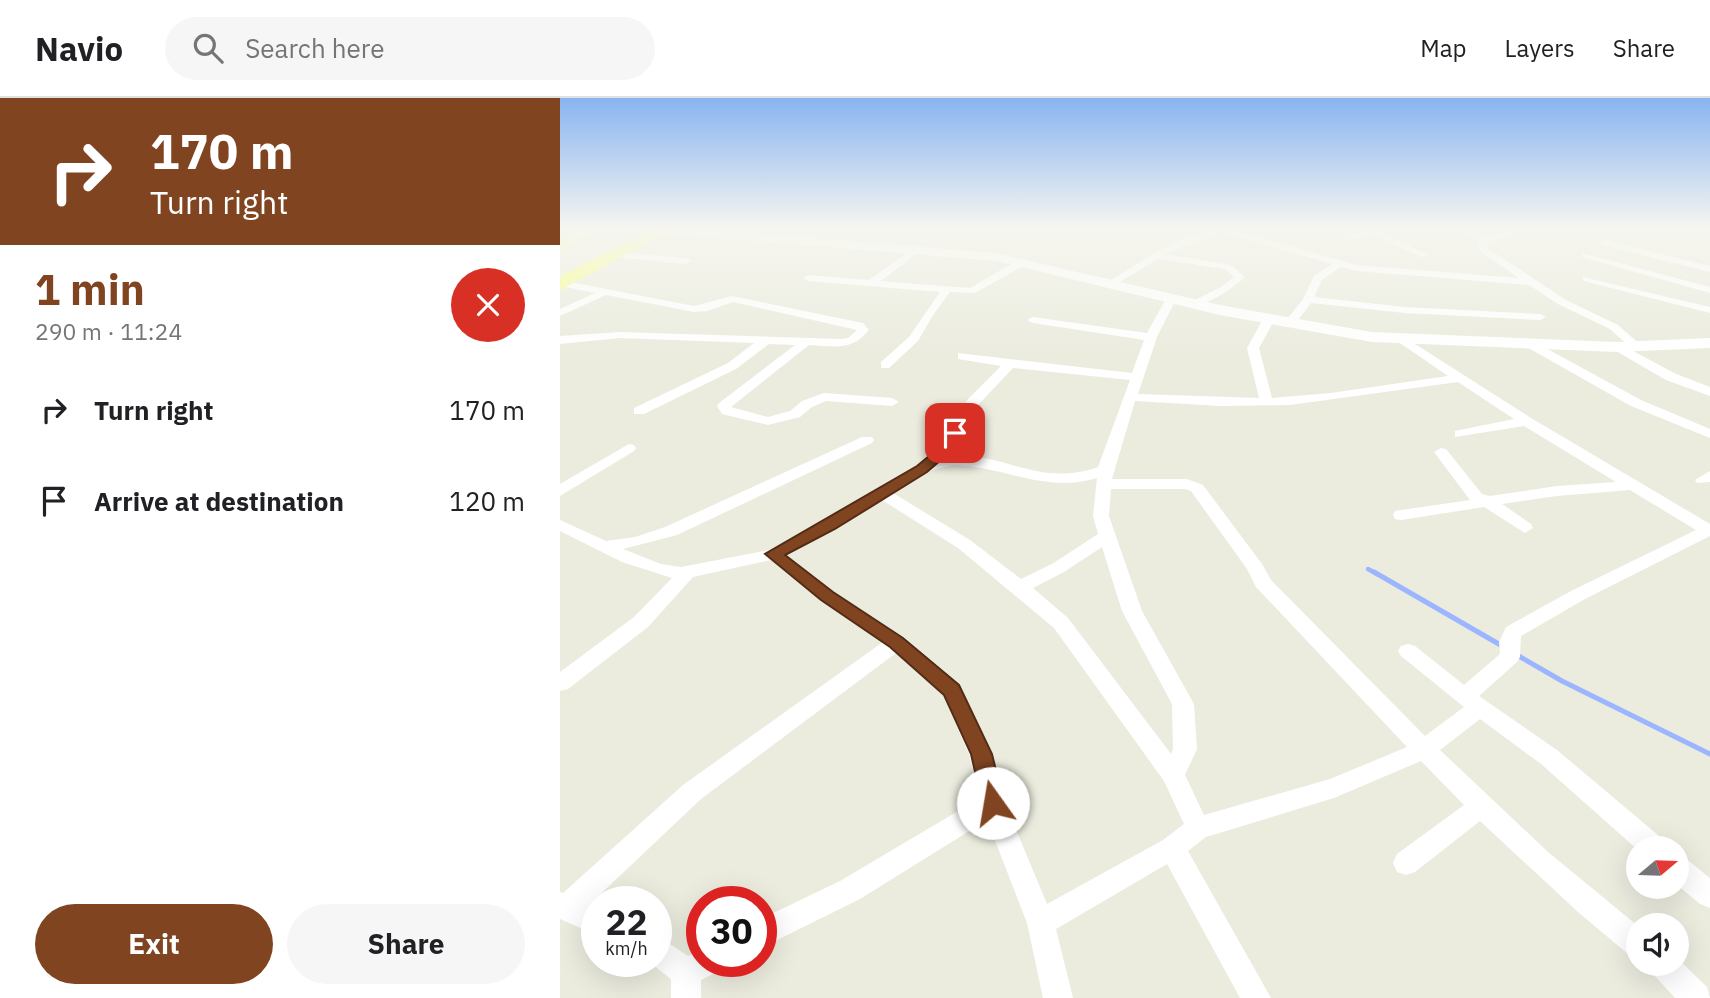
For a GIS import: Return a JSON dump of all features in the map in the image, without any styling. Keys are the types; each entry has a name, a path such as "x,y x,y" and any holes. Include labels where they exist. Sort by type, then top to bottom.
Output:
{"highway":[{"path":"561,281 582,270"},
{"path":"561,281 584,270"}],"street":[{"path":"873,282 889,270"},
{"path":"808,278 971,291 982,287 1005,270"},
{"path":"1052,270 1192,304 1373,337 1617,347 1710,343"},
{"path":"1109,284 1134,270"},
{"path":"1192,304 1225,289 1240,277 1232,270"},
{"path":"1290,323 1308,300 1318,278 1330,270"},
{"path":"1381,270 1530,282"},
{"path":"1513,270 1614,327 1637,347"},
{"path":"1639,270 1710,290"},
{"path":"1587,279 1710,310"},
{"path":"560,340 620,335 804,344 852,341 863,330 859,326 732,299 694,309 561,281"},
{"path":"885,365 914,339 928,314 947,290"},
{"path":"560,313 604,292"},
{"path":"1171,299 1151,337 1129,397 1105,477 1101,516 1132,611 1183,704 1185,749 1173,775"},
{"path":"1308,300 1405,310 1540,317"},
{"path":"1267,402 1253,348 1269,319"},
{"path":"1033,320 1151,337"},
{"path":"1401,339 1458,379 1709,531"},
{"path":"639,411 732,366 765,341"},
{"path":"1529,343 1636,403 1710,434"},
{"path":"804,344 732,399 724,406 727,411 768,421 795,414 807,404 824,397 892,402"},
{"path":"1617,347 1671,377 1710,392"},
{"path":"962,356 1010,364 1136,377"},
{"path":"560,525 608,546 627,558 673,572 774,554 949,455 973,402 1010,364"},
{"path":"1129,397 1200,402 1267,402 1313,399 1458,379"},
{"path":"1460,434 1526,421"},
{"path":"608,546 637,542 671,531 867,439"},
{"path":"560,491 629,448"},
{"path":"1441,452 1476,497 1485,500 1525,528"},
{"path":"949,455 1060,481 1105,477 1187,484 1197,488 1256,568 1263,583 1423,750 1480,807 1591,908 1626,935"},
{"path":"1401,515 1485,500 1634,485"},
{"path":"884,494 964,544 1061,623 1173,775 1199,828"},
{"path":"1041,923 1172,848 1199,828 1334,788 1423,750 1472,702 1510,657 1509,642 1513,632 1578,595 1709,531"},
{"path":"1020,587 1058,568 1107,536"},
{"path":"774,554 827,596 897,642 952,690 981,754 993,803 1041,923 1058,998"},
{"path":"560,683 641,622 689,571"},
{"path":"581,914 564,906 692,792 897,642"},
{"path":"1408,651 1441,680 1549,757 1641,836"},
{"path":"777,926 850,890 993,803"},
{"path":"1406,863 1480,807"},
{"path":"1172,848 1256,998"},
{"path":"1689,878 1710,895"},
{"path":"672,960 686,971"},
{"path":"1675,976 1696,998"}],"waterway":[{"path":"1368,569 1377,574"},
{"path":"1374,572 1504,647"},
{"path":"1517,655 1562,681 1710,754"}],"route":[{"path":"955,433 946,449 922,469 829,526 774,554 827,596 897,642 952,690 981,754 993,803"}]}
